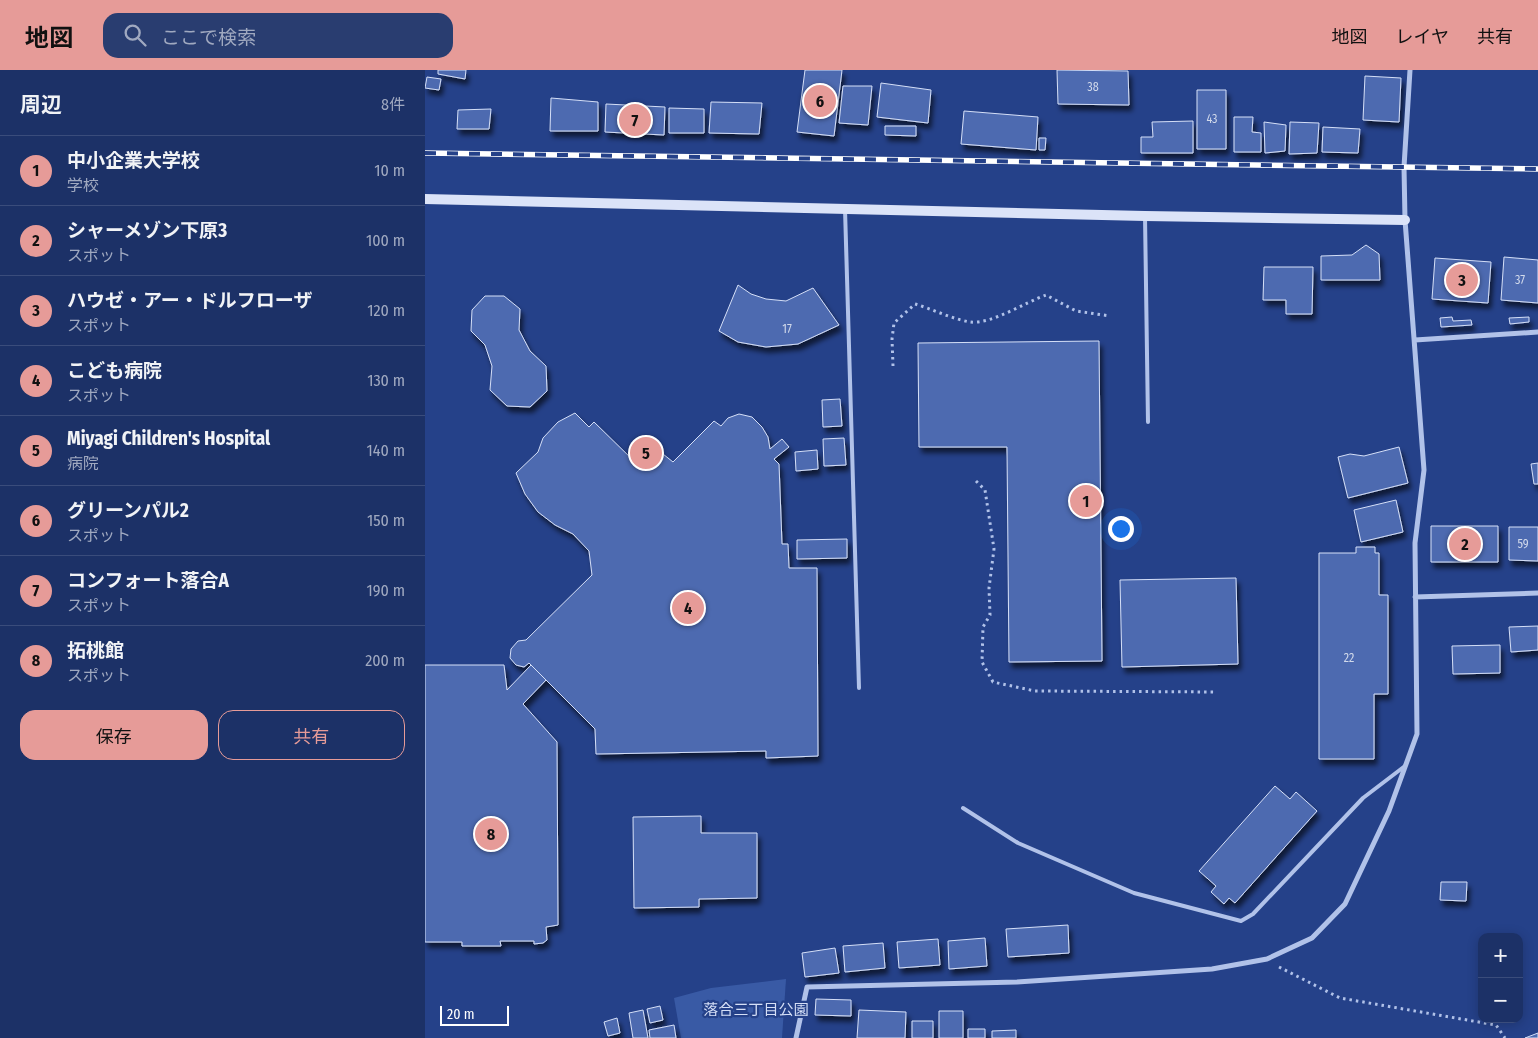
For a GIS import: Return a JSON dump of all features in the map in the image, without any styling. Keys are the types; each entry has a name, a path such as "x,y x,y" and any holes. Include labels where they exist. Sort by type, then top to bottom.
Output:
{"street":[{"path":"796,1038 807,987 1017,982 1212,969 1267,959 1311,938 1345,904 1389,811 1417,734 1415,543 1424,470 1405,220 1404,167 1409,70"},
{"path":"425,199 1145,216 1405,220"},
{"path":"1415,340 1538,332"},
{"path":"1415,597 1538,593"}],"lane":[{"path":"845,209 859,688"},
{"path":"1145,216 1148,422"},
{"path":"963,808 1018,843 1134,893 1241,922 1253,914 1363,798 1405,766"}],"path":[{"path":"893,366 892,339 894,323 915,304 971,322 999,317 1025,303 1046,295 1076,311 1110,316"},
{"path":"977,481 985,490 994,549 989,588 990,615 983,627 982,662 993,682 1035,691 1217,692"},
{"path":"1267,959 1288,973 1340,998 1496,1025 1505,1038"}],"green space":[{"name":"落合三丁目公園","path":"786,979 782,1038 681,1038 674,998 711,988"}],"building":[{"path":"438,70 466,70 465,79 438,74"},
{"path":"805,70 842,70 834,136 797,132"},
{"path":"1057,70 1128,71 1129,105 1058,104"},
{"path":"1365,76 1401,78 1399,122 1363,120"},
{"path":"427,77 441,79 439,90 425,88"},
{"path":"881,83 931,90 928,123 877,117"},
{"path":"843,86 872,86 868,125 839,123"},
{"path":"1197,90 1226,90 1226,149 1197,149"},
{"path":"551,98 598,102 598,131 550,131"},
{"path":"711,102 762,103 759,134 709,133"},
{"path":"606,104 665,107 664,135 605,132"},
{"path":"669,108 704,109 704,133 669,133"},
{"path":"491,109 489,129 457,129 458,110"},
{"path":"964,111 1038,117 1036,150 961,144"},
{"path":"1234,117 1253,117 1252,132 1261,133 1261,152 1234,152"},
{"path":"1193,121 1193,153 1141,153 1141,137 1153,137 1152,122"},
{"path":"1264,122 1286,125 1285,151 1265,153"},
{"path":"1290,122 1319,123 1317,153 1289,154"},
{"path":"885,126 916,126 916,136 885,135"},
{"path":"1323,127 1360,129 1358,153 1322,152"},
{"path":"1039,138 1046,138 1045,150 1039,150"},
{"path":"1366,245 1379,254 1380,280 1321,280 1321,256 1352,255"},
{"path":"1504,257 1538,260 1538,303 1501,300"},
{"path":"1435,258 1491,262 1488,303 1432,299"},
{"path":"1264,267 1313,267 1312,314 1286,314 1286,300 1263,300"},
{"path":"738,285 751,294 766,299 786,301 813,288 839,325 798,344 766,347 738,342 719,331"},
{"path":"485,296 504,296 520,309 519,330 530,351 546,366 547,391 530,407 507,406 490,390 492,366 485,345 471,331 472,310"},
{"path":"1452,317 1453,321 1471,320 1472,325 1441,327 1440,318"},
{"path":"1529,317 1529,322 1510,324 1509,318"},
{"path":"1099,341 1102,661 1009,662 1007,447 919,447 918,343"},
{"path":"840,399 842,426 823,427 822,400"},
{"path":"575,413 589,427 594,422 635,462 647,454 663,454 673,462 714,421 721,426 728,418 739,414 752,417 762,427 768,437 770,449 782,439 789,447 774,459 779,464 782,544 788,544 789,568 817,568 818,756 766,758 766,751 596,754 595,729 529,663 524,667 516,665 510,658 511,649 518,641 526,640 592,575 589,551 573,534 555,525 538,512 525,494 516,473 538,452 543,438 558,422"},
{"path":"844,438 846,465 824,466 823,439"},
{"path":"1399,447 1408,483 1348,498 1338,457 1350,454 1364,456"},
{"path":"817,450 818,469 796,471 795,452"},
{"path":"1538,463 1538,484 1534,484 1531,464"},
{"path":"1396,500 1403,532 1361,542 1354,510"},
{"path":"1431,526 1498,526 1498,562 1431,562"},
{"path":"1509,527 1538,527 1538,561 1509,560"},
{"path":"847,539 847,558 797,559 797,540"},
{"path":"1356,547 1375,547 1375,553 1379,553 1379,595 1388,595 1388,694 1374,694 1374,759 1319,759 1319,553 1356,553"},
{"path":"1236,578 1238,664 1122,667 1120,580"},
{"path":"1538,626 1538,650 1511,652 1509,627"},
{"path":"1500,645 1500,673 1453,674 1452,646"},
{"path":"425,665 504,665 507,690 531,665 546,680 523,704 557,742 558,925 546,927 547,940 543,943 534,944 534,941 500,941 501,946 462,946 462,942 425,942"},
{"path":"1275,786 1290,799 1296,792 1317,811 1235,903 1229,898 1224,904 1211,892 1216,886 1199,871"},
{"path":"701,816 701,833 757,833 757,898 699,899 699,907 634,908 633,817"},
{"path":"1441,882 1467,882 1466,901 1440,900"},
{"path":"1068,925 1069,953 1008,957 1006,929"},
{"path":"985,938 987,966 949,969 948,941"},
{"path":"938,939 940,965 899,968 897,942"},
{"path":"883,943 885,968 845,972 843,946"},
{"path":"835,948 839,973 805,977 802,953"},
{"path":"816,999 851,1000 851,1016 815,1015"},
{"path":"660,1006 663,1020 650,1023 647,1009"},
{"path":"643,1010 648,1038 633,1038 629,1013"},
{"path":"859,1010 906,1012 905,1038 857,1038"},
{"path":"939,1011 963,1011 963,1038 939,1038"},
{"path":"617,1018 620,1033 608,1036 604,1022"},
{"path":"912,1021 933,1021 933,1038 912,1038"},
{"path":"674,1025 676,1038 650,1038 649,1030"},
{"path":"968,1029 985,1029 985,1038 968,1038"},
{"path":"1016,1030 1016,1038 992,1038 992,1031"},
{"path":"1538,1033 1538,1038 1525,1038"}],"railway":[{"path":"425,153 1538,169"}],"place":[{"name":"グリーンパル2","path":"820,101"},
{"name":"コンフォート落合A","path":"635,120"},
{"name":"ハウゼ・アー・ドルフローザ","path":"1462,280"},
{"name":"Miyagi Children's Hospital","path":"646,453"},
{"name":"中小企業大学校","path":"1086,501"},
{"name":"シャーメゾン下原3","path":"1465,544"},
{"name":"こども病院","path":"688,608"},
{"name":"拓桃館","path":"491,834"}]}
